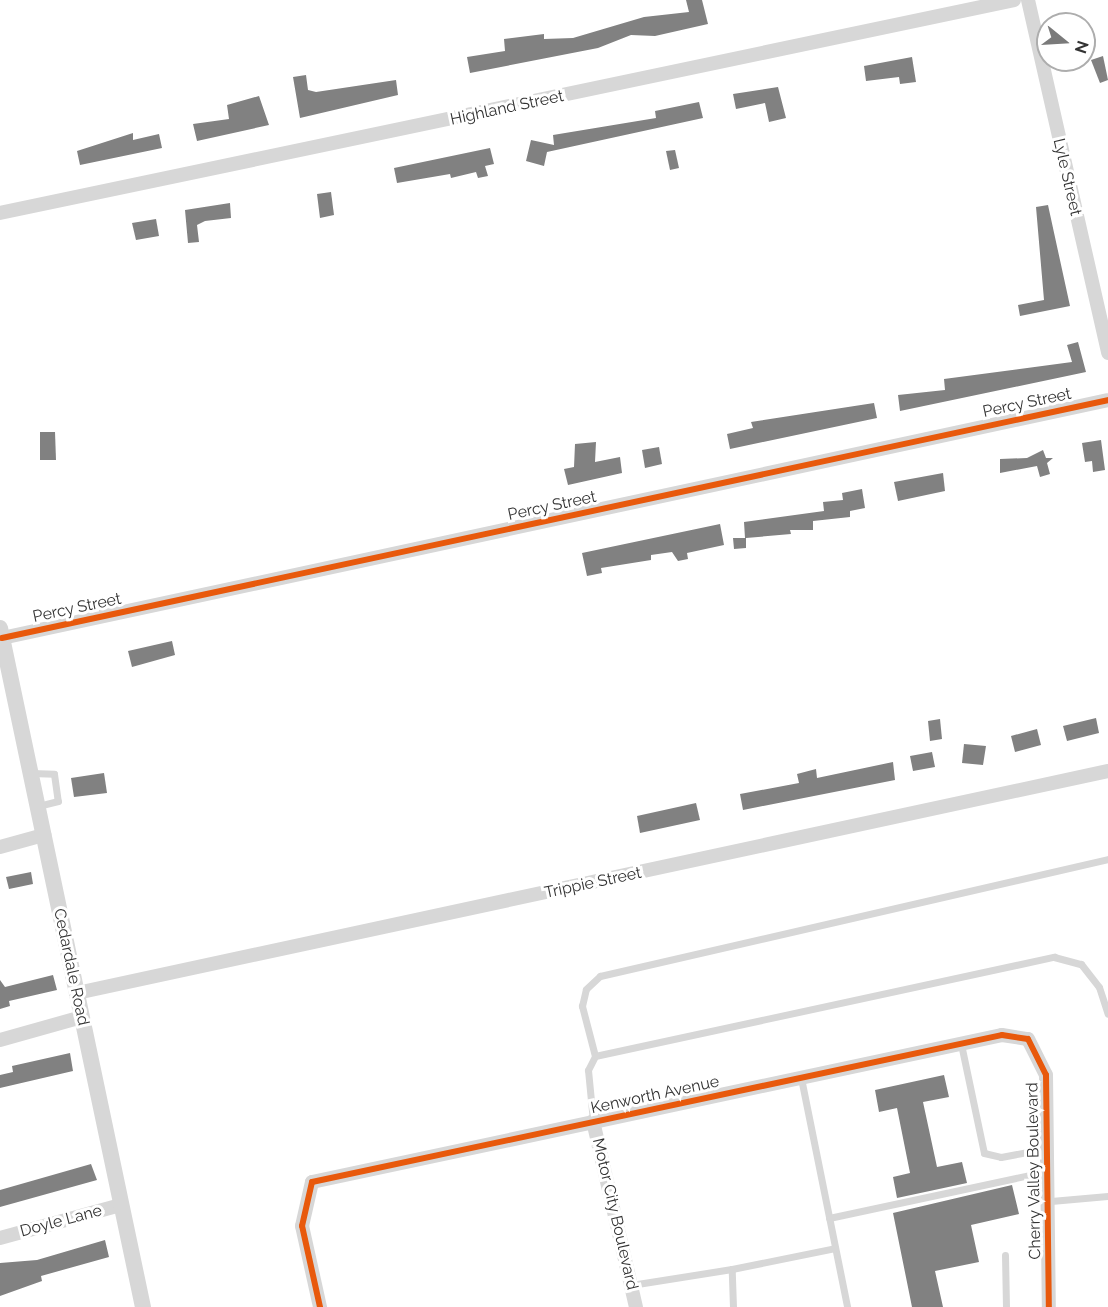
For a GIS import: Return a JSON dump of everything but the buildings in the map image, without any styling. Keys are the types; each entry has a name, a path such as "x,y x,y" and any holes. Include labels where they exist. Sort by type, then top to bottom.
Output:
{"street":[{"name":"Highland Street","path":"0,213 1014,0"},
{"name":"Lyle Street","path":"1028,0 1108,353"},
{"name":"Percy Street","path":"1,633 1108,400"},
{"name":"Cedardale Road","path":"1,633 143,1307"},
{"name":"Trippie Street","path":"77,993 1108,771"},
{"path":"0,847 44,835"},
{"path":"0,1040 82,1017"},
{"name":"Kenworth Avenue","path":"320,1307 302,1226 304,1204 312,1182 1002,1035 1028,1039"},
{"name":"Cherry Valley Boulevard","path":"1028,1039 1046,1075 1051,1201 1049,1307"},
{"name":"Motor City Boulevard","path":"593,1121 636,1307"},
{"name":"Doyle Lane","path":"0,1238 121,1205"}],"lane":[{"path":"593,1121 588,1070 595,1056 582,1006 586,989 600,976 1108,859"},
{"path":"595,1056 1054,957 1081,964 1099,987 1108,1014"},
{"path":"961,1044 984,1153 1001,1157 1049,1148"},
{"path":"801,1078 847,1307"},
{"path":"829,1218 1049,1172"},
{"path":"1051,1201 1108,1196"},
{"path":"631,1284 732,1269 835,1248"},
{"path":"1005,1255 1006,1307"},
{"path":"732,1269 733,1307"}],"cycle path":[{"path":"2,638 1108,400"},
{"path":"320,1307 302,1226 312,1182 1002,1035 1028,1039 1046,1075 1049,1307"}]}
